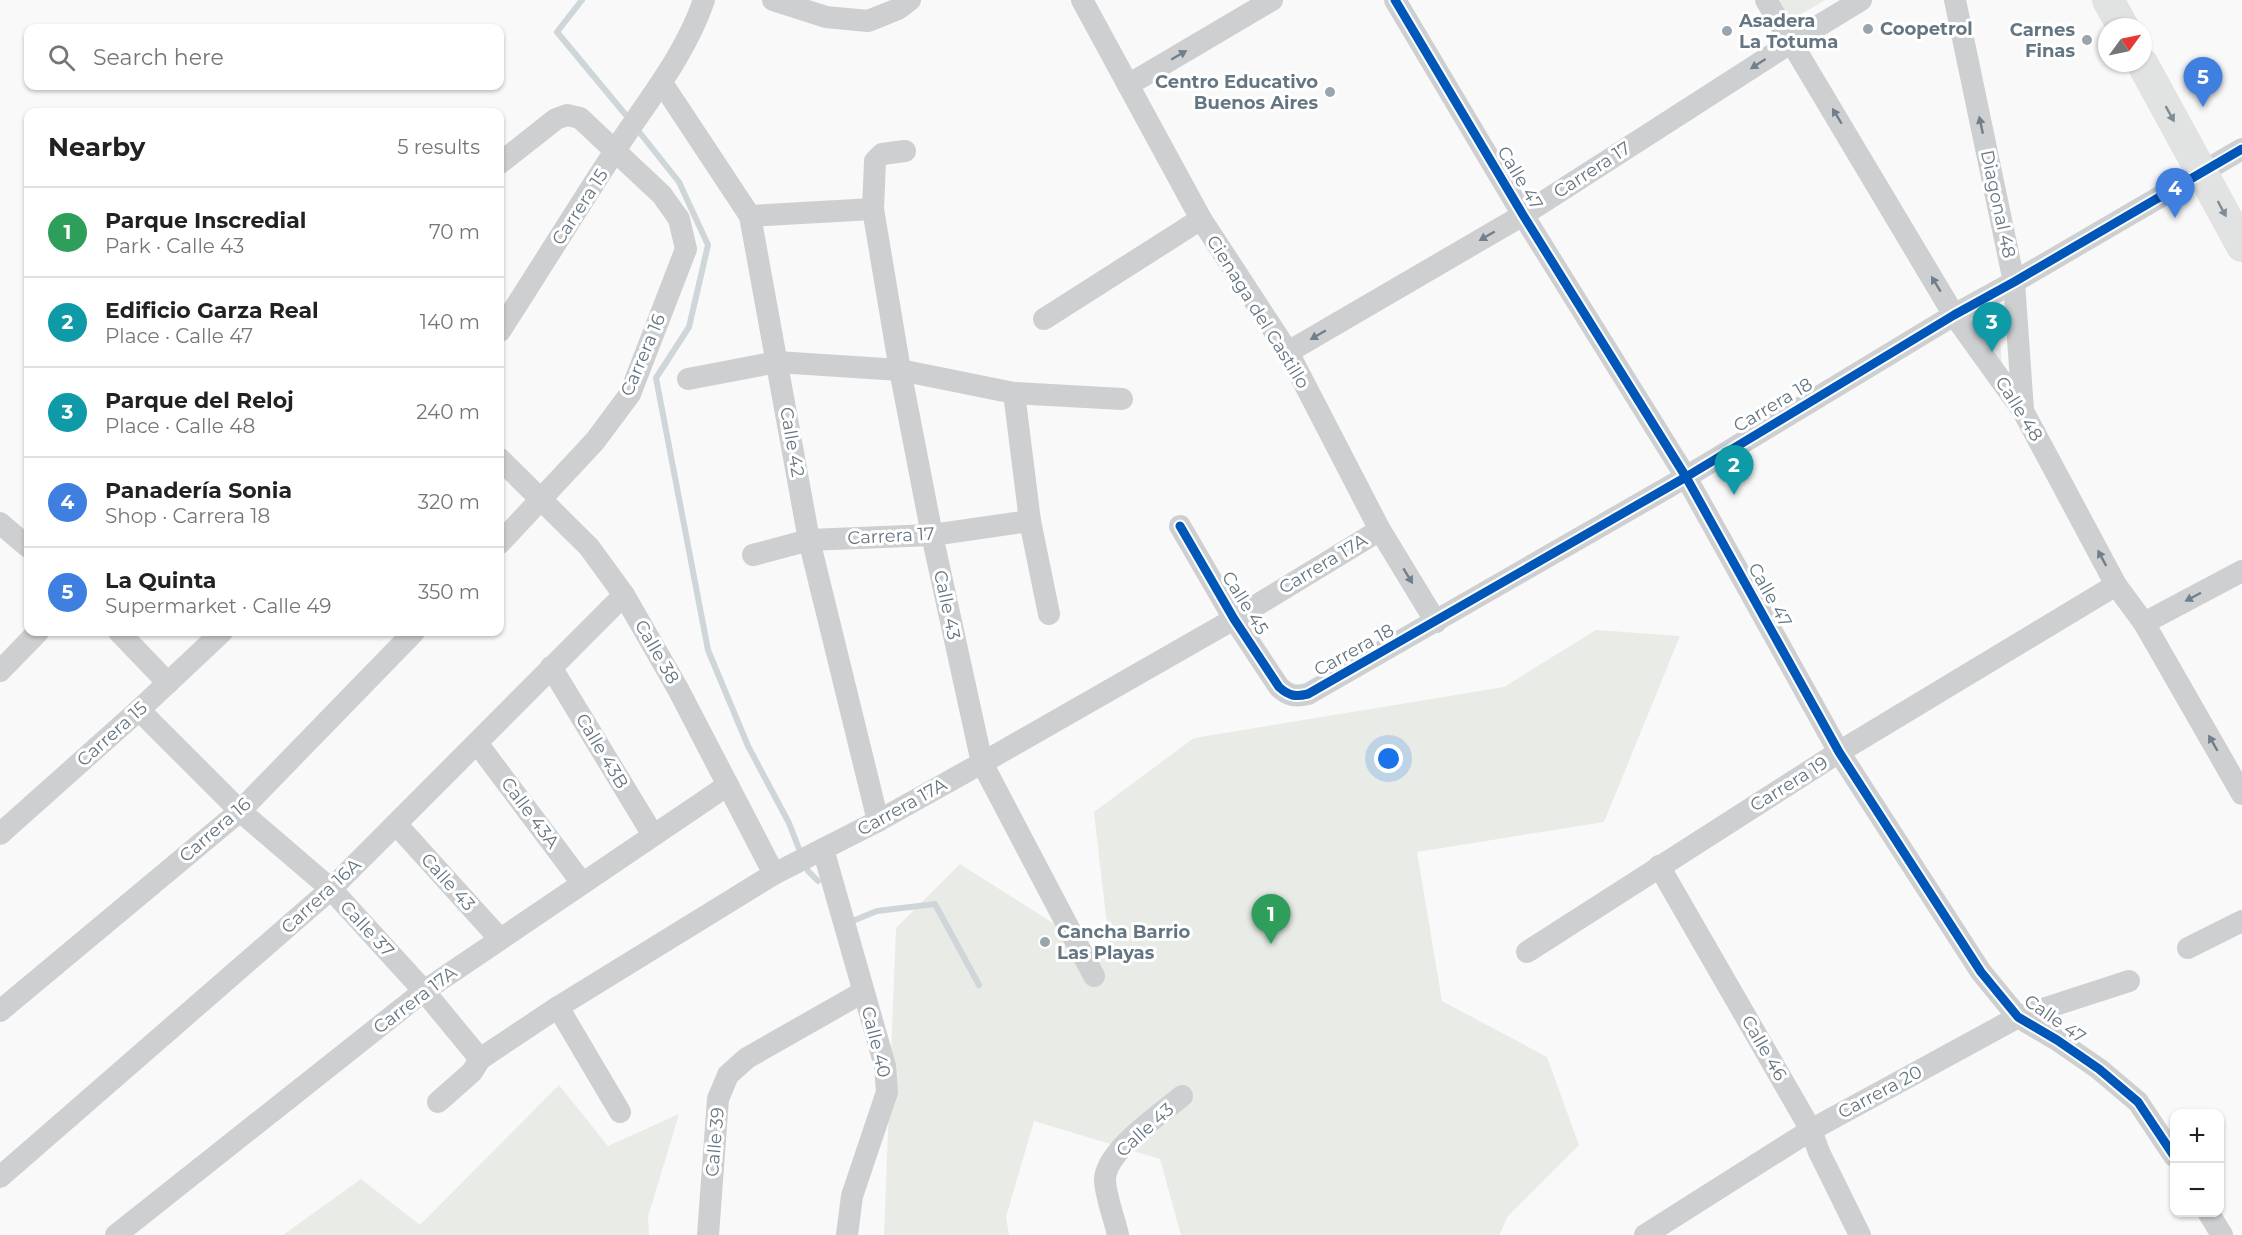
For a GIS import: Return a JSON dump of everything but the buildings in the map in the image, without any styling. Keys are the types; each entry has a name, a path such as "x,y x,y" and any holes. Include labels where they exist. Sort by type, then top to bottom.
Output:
{"street":[{"path":"662,83 697,19 704,0"},
{"path":"772,0 826,17 868,21 898,9 910,0"},
{"name":"Cienaga del Castillo","path":"1082,0 1201,219 1288,352 1380,530 1437,622"},
{"path":"1128,85 1272,0"},
{"name":"Calle 47","path":"1395,0 1523,215 1686,477 1839,752 1981,972 2018,1017 2090,1064 2138,1102 2170,1149"},
{"name":"Calle 48","path":"1766,0 1954,315 2024,411 2116,585 2144,623 2242,794"},
{"name":"Carrera 17","path":"1288,352 1523,215 1861,0"},
{"name":"Diagonal 48","path":"1955,0 2014,282 2024,411"},
{"path":"2108,0 2118,18"},
{"path":"2147,72 2242,246"},
{"name":"Carrera 15","path":"504,325 621,142 662,83"},
{"name":"Calle 42","path":"662,83 750,216 809,540 878,821"},
{"name":"Carrera 16","path":"504,160 555,119 567,115 580,118 621,142 679,219 686,249 630,394 595,441 504,539"},
{"name":"Carrera 18","path":"1287,695 1298,697 1308,694 1437,622 1686,477 1954,315 2242,149"},
{"name":"Calle 43","path":"904,151 882,154 875,161 873,209 900,370 932,535 982,763 1094,976"},
{"path":"750,216 873,209"},
{"path":"1044,319 1201,219"},
{"path":"688,379 777,362 900,370 1014,393 1122,399"},
{"path":"1014,393 1030,521 1049,614"},
{"name":"Calle 38","path":"504,463 589,547 624,595 678,688 774,874"},
{"name":"Carrera 17","path":"753,555 809,540 932,535 1030,521"},
{"path":"0,523 24,544"},
{"name":"Calle 45","path":"1180,526 1234,619 1279,687 1287,695"},
{"name":"Carrera 17A","path":"438,1102 472,1072 480,1059 558,1007 774,874 878,821 982,763 1234,619 1380,530"},
{"path":"2144,623 2242,571"},
{"name":"Carrera 19","path":"1527,952 1839,752 2116,585"},
{"name":"Carrera 16A","path":"0,1178 331,889 624,595"},
{"path":"0,670 34,636"},
{"path":"123,636 168,683"},
{"name":"Carrera 15","path":"0,834 218,636"},
{"name":"Carrera 16","path":"0,1011 240,811 410,636"},
{"name":"Calle 43B","path":"551,667 653,835"},
{"name":"Calle 37","path":"139,710 240,811 331,889 424,991 480,1059"},
{"name":"Calle 43A","path":"477,743 582,883"},
{"name":"Carrera 17A","path":"116,1235 424,991 728,785"},
{"name":"Calle 43","path":"396,824 500,939"},
{"name":"Calle 40","path":"810,856 863,992 885,1066 887,1092 852,1196 847,1235"},
{"name":"Calle 46","path":"1659,866 1811,1130 1819,1152 1860,1235"},
{"path":"2188,948 2242,921"},
{"name":"Carrera 20","path":"1645,1235 1811,1130 2018,1017 2129,981"},
{"name":"Calle 39","path":"708,1235 718,1099 728,1075 747,1058 863,992"},
{"path":"558,1007 620,1112"},
{"name":"Calle 43","path":"1118,1235 1105,1180 1111,1162 1119,1150 1182,1096"},
{"path":"2211,1217 2221,1235"}],"shaded area":[{"path":"1777,0 1825,0 1790,21"},
{"path":"1998,297 2003,385 1962,319"},
{"path":"1596,630 1680,636 1604,822 1417,852 1442,1001 1547,1057 1579,1145 1508,1216 1499,1235 1181,1235 1160,1159 1034,1121 1006,1217 1009,1235 884,1235 896,928 960,864 1111,960 1094,812 1194,738 1504,687"},
{"path":"559,1085 608,1146 679,1114 648,1217 649,1235 283,1235 361,1179 420,1225"}],"waterway":[{"path":"582,0 557,32 630,120"},
{"path":"636,128 679,182 708,245 689,327 656,378 708,650 748,746 789,823 801,854"},
{"path":"805,864 808,871 818,881"},
{"path":"855,920 877,911 935,904 979,985"}],"cycle path":[{"path":"1395,0 1523,215 1686,477 1839,752 1981,972 2018,1017 2099,1069 2138,1102 2170,1150"},
{"path":"1180,526 1234,619 1279,687 1292,695 1308,694 1686,477 1954,315 2242,149"}],"place":[{"name":"Coopetrol","path":"1868,29"},
{"name":"Asadera La Totuma","path":"1727,31"},
{"name":"Carnes Finas","path":"2087,40"},
{"name":"Centro Educativo Buenos Aires","path":"1330,92"},
{"name":"La Quinta","path":"2203,107"},
{"name":"Panadería Sonia","path":"2175,218"},
{"name":"Parque del Reloj","path":"1992,352"},
{"name":"Edificio Garza Real","path":"1734,495"},
{"name":"Cancha Barrio Las Playas","path":"1045,942"},
{"name":"Parque Inscredial","path":"1271,944"}]}
